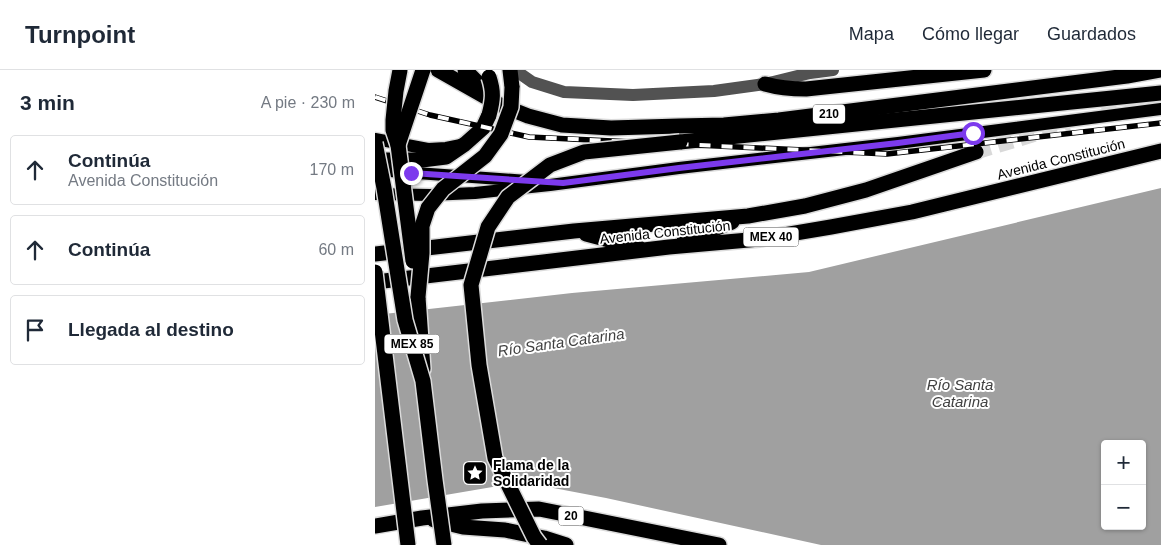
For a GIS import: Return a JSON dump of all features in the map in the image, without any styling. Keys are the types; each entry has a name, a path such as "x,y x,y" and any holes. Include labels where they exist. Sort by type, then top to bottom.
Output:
{"highway":[{"path":"400,70 396,91 393,130 398,145 418,297 423,381"},
{"path":"398,145 423,70"},
{"path":"438,70 493,110"},
{"path":"465,70 493,110"},
{"path":"418,297 421,226 427,208 443,189 485,156 501,134 511,108 512,87 510,70"},
{"path":"765,84 779,88 807,89 984,70"},
{"name":"210","path":"493,110 528,116 562,125 611,128 724,125 779,120 1127,76 1161,70"},
{"path":"375,160 422,160 446,157 465,144 483,128 493,110 493,95 488,74"},
{"path":"540,545 534,537 495,458 479,365 471,285 488,227 508,197 550,165 584,152 1161,93"},
{"name":"MEX 85","path":"375,143 405,320 423,381 444,545"},
{"name":"Avenida Constitución","path":"375,282 669,247 760,239 831,228 912,212 1161,151"},
{"name":"Avenida Constitución","path":"375,254 574,231 748,216 805,206 866,190 976,152"},
{"path":"669,247 748,216"},
{"path":"574,231 648,250"},
{"name":"MEX 85","path":"375,272 378,318 408,545"},
{"name":"20","path":"375,526 482,511 539,509 719,545"},
{"name":"20","path":"422,518 463,527 505,530 544,538 565,545"}],"main road":[{"path":"375,194 430,195 466,193 563,183 1161,109"},
{"path":"375,139 428,149 447,148 465,144"},
{"path":"375,170 563,183"}],"street":[{"path":"515,70 532,82 564,92 633,95 714,91 765,84 810,73 833,70"}],"water":[{"name":"Río Santa Catarina","path":"1161,188 1161,545 821,545 606,498 522,482 375,507 375,315 572,293 809,272"}],"tunnel":[{"path":"1103,114 1157,97"},
{"path":"976,152 1069,124"}],"railway":[{"path":"375,97 430,115 529,137 887,154 1161,123"}],"place":[{"name":"Flama de la Solidaridad","path":"475,473"}],"route":[{"path":"411,173 563,183 973,133"}]}
